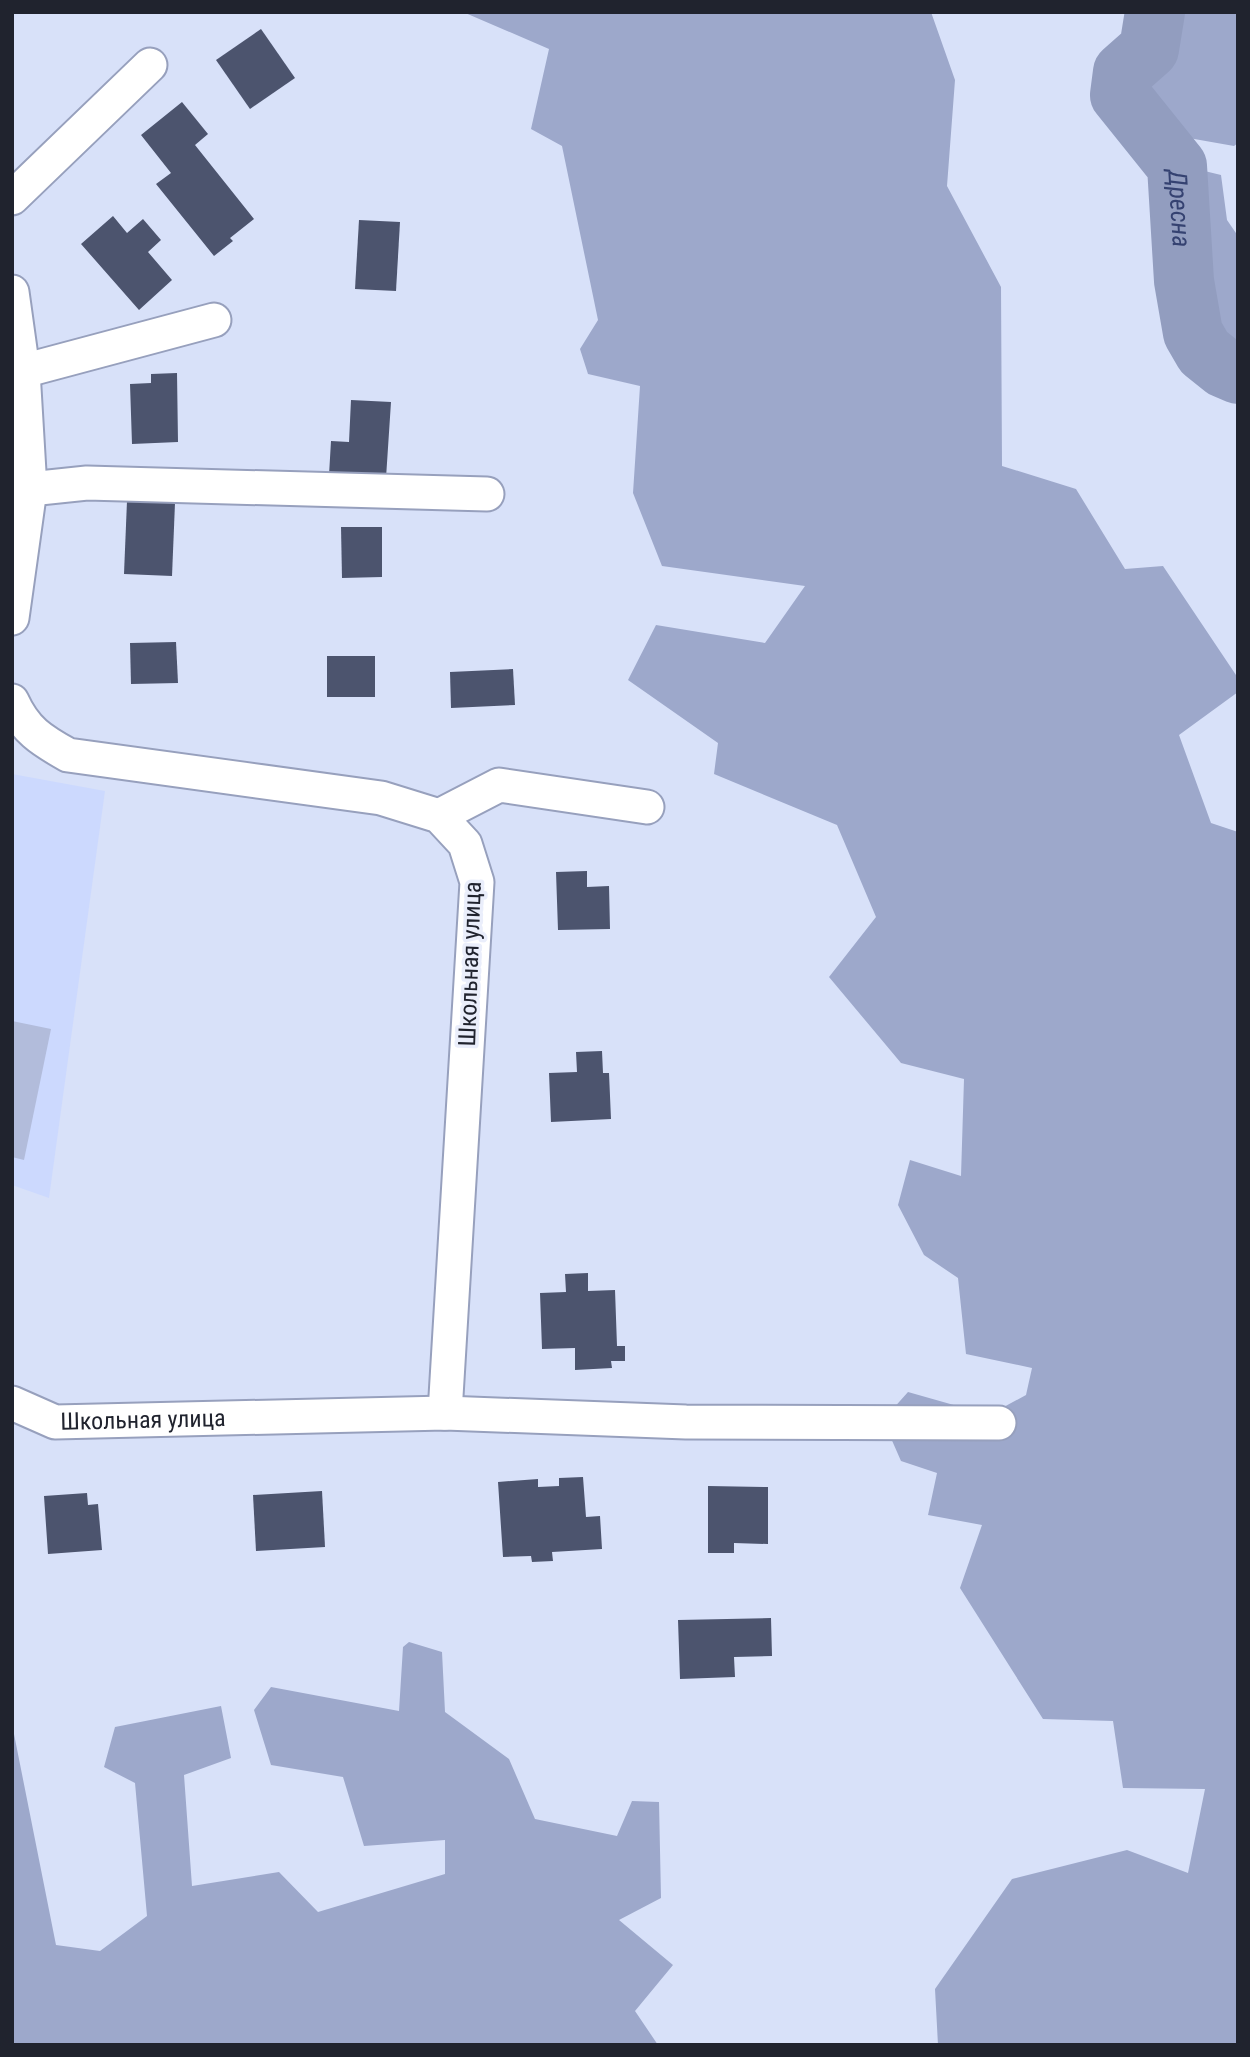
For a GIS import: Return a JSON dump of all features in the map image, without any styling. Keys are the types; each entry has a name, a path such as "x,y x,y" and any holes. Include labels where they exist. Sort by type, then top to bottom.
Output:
{"street":[{"path":"12,198 150,65"},
{"path":"12,292 23,371 30,489 12,618"},
{"path":"23,371 214,320"},
{"path":"30,489 86,483 487,494"},
{"name":"Школьная улица","path":"12,701 19,716 38,739 68,755 381,798 439,816 465,844 477,882 445,1413"},
{"path":"439,816 499,785 647,807"},
{"name":"Школьная улица","path":"12,1403 55,1422 445,1413 686,1422 999,1423"}],"shaded area":[{"path":"463,12 931,12 955,80 947,186 1001,287 1002,466 1076,489 1125,569 1163,566 1238,678 1238,692 1179,735 1211,823 1238,832 1238,2045 938,2045 935,1989 1012,1879 1127,1850 1188,1873 1205,1789 1123,1788 1113,1721 1043,1719 960,1588 982,1525 928,1515 937,1473 901,1461 883,1420 908,1392 989,1415 1026,1395 1032,1368 966,1354 958,1278 924,1255 898,1205 910,1160 961,1176 964,1079 901,1063 829,977 876,917 837,825 714,774 718,743 628,680 656,625 765,643 805,586 662,566 633,493 640,386 588,374 580,349 598,320 562,146 531,129 549,49"},
{"path":"1157,12 1238,12 1238,143 1234,146 1166,134 1128,83"},
{"path":"1184,166 1221,175 1227,220 1238,236 1238,377 1215,358 1191,285 1210,264 1166,201"},
{"path":"12,774 105,791 49,1198 12,1185"},
{"path":"12,1021 51,1029 24,1160 12,1157"},
{"path":"409,1642 442,1652 445,1712 509,1759 535,1819 617,1836 632,1801 659,1802 661,1898 619,1920 673,1965 635,2011 658,2045 12,2045 12,1734 56,1945 100,1951 147,1916 135,1783 104,1767 115,1727 221,1706 231,1758 184,1775 192,1886 279,1872 318,1912 445,1874 445,1840 364,1846 343,1777 271,1765 254,1710 271,1687 399,1711 403,1647"}],"building":[{"path":"261,29 295,78 250,109 216,60"},
{"path":"182,102 208,134 195,145 254,219 230,238 233,241 214,256 156,184 171,173 141,135"},
{"path":"113,216 127,233 143,219 161,240 148,252 172,280 139,310 81,244"},
{"path":"359,220 400,222 396,291 355,289"},
{"path":"177,373 178,442 132,444 130,384 151,383 151,374"},
{"path":"351,400 391,402 386,478 329,475 331,441 349,442"},
{"path":"127,501 175,503 172,576 124,574"},
{"path":"341,527 382,527 382,577 342,578"},
{"path":"176,642 178,683 131,684 130,643"},
{"path":"327,656 375,656 375,697 327,697"},
{"path":"513,669 515,705 451,708 450,672"},
{"path":"587,871 587,887 609,886 610,929 558,930 556,872"},
{"path":"602,1051 603,1073 609,1073 611,1119 551,1122 549,1073 577,1072 576,1052"},
{"path":"588,1273 588,1291 615,1290 617,1346 625,1346 625,1361 611,1361 612,1368 575,1370 575,1348 542,1349 540,1293 566,1292 565,1274"},
{"path":"583,1477 586,1517 600,1516 602,1549 552,1552 553,1561 532,1562 531,1556 503,1557 498,1482 538,1479 538,1487 559,1486 559,1478"},
{"path":"708,1486 768,1487 768,1544 734,1543 734,1553 708,1553"},
{"path":"322,1491 325,1547 256,1551 253,1495"},
{"path":"87,1493 88,1505 98,1504 102,1550 48,1554 44,1496"},
{"path":"771,1618 772,1656 734,1657 735,1677 680,1679 678,1620"}],"waterway":[{"name":"Дресна","path":"1155,12 1149,49 1123,72 1120,95 1177,166 1184,281 1193,333 1204,352 1224,368 1238,374"}]}
